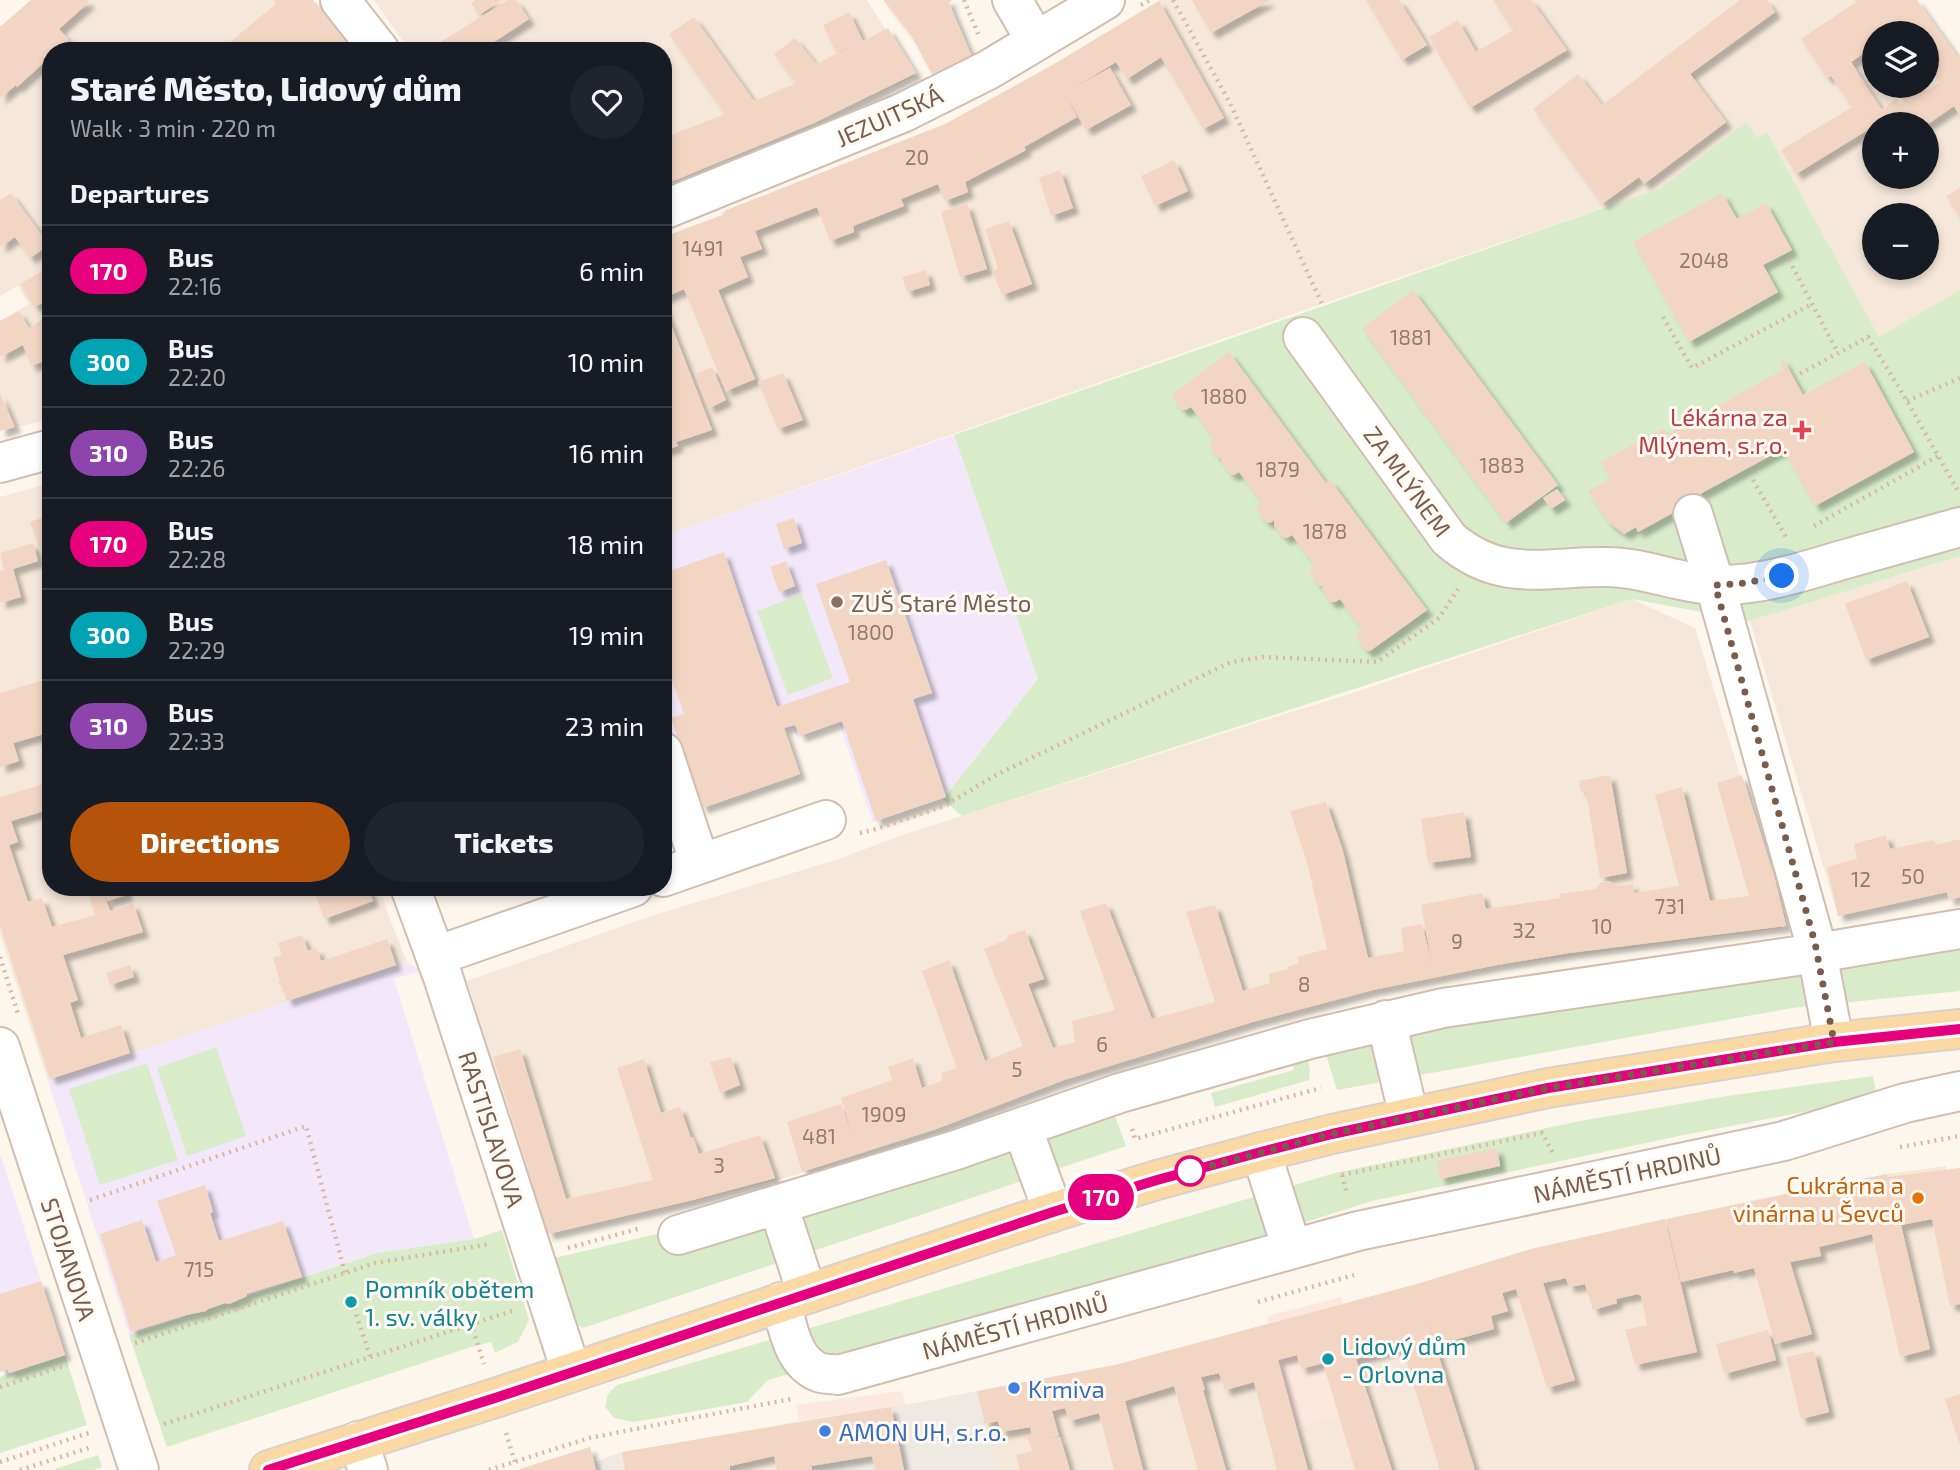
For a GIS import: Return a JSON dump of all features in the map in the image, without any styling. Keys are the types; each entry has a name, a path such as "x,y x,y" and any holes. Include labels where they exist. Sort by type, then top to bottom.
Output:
{"main road":[{"path":"269,1470 363,1455 495,1398 571,1371 1053,1212 1261,1152 1332,1134 1548,1088 1834,1042 1960,1029"}],"street":[{"path":"340,0 373,42"},
{"path":"1012,0 1036,41"},
{"name":"JEZUITSKÁ","path":"672,206 902,113 988,70 1105,0"},
{"name":"ZA MLÝNEM","path":"1303,337 1449,539 1478,560 1521,570 1615,567 1715,585 1738,584 1804,571 1960,527"},
{"path":"0,463 42,451"},
{"path":"1693,514 1817,953 1834,1042"},
{"path":"672,779 700,864"},
{"path":"672,874 840,827"},
{"name":"RASTISLAVOVA","path":"413,896 436,956 571,1371"},
{"path":"436,956 608,896"},
{"path":"678,1236 956,1150 1120,1093 1386,1020 1443,1008 1817,953 1960,929"},
{"path":"1386,1020 1409,1117"},
{"name":"STOJANOVA","path":"2,1057 133,1453"},
{"name":"NÁMĚSTÍ HRDINŮ","path":"778,1205 794,1298 795,1350 801,1359 821,1373 838,1375 1358,1231 1784,1141 1905,1103 1960,1091"},
{"path":"1023,1127 1053,1212"},
{"path":"1261,1152 1292,1249"}],"path":[{"path":"1173,0 1230,103 1322,304 1303,337"},
{"path":"1788,260 1838,354"},
{"path":"1663,317 1692,368 1812,304"},
{"path":"1794,377 1868,337 1960,495"},
{"path":"1907,401 1960,378"},
{"path":"1811,528 1938,456"},
{"path":"1753,480 1804,571"},
{"path":"840,827 876,829 944,806 998,774 1230,662 1263,657 1377,662 1439,618 1478,560"},
{"path":"1321,1088 1358,1231"},
{"path":"54,1213 306,1126 345,1273"},
{"path":"1342,1175 1542,1133 1572,1185"},
{"path":"20,1470 133,1453 370,1356 547,1300"},
{"path":"355,1308 370,1356"},
{"path":"489,1470 515,1462"}],"shaded area":[{"path":"31,0 309,0 343,42 42,42 42,421 0,431 0,321 29,304 18,286 0,296 0,27"},
{"path":"374,0 867,0 915,76 811,125 672,181 672,42 404,42"},
{"path":"1160,0 1915,0 1929,21 1862,21 1862,98 1939,98 1939,35 1960,66 1960,290 1879,338 1767,132 1757,139 1746,122 1661,188 672,533 672,235 722,216 721,213 943,126 1046,69"},
{"name":"ZUŠ Staré Město","path":"954,435 1038,679 943,799 873,823 839,723 797,738 793,727 774,734 672,790 672,533"},
{"path":"42,485 42,896 383,896 407,962 48,1081 0,935 0,497"},
{"path":"1960,556 1960,897 1949,900 1947,892 1838,916 1750,621"},
{"path":"1632,599 1695,628 1771,877 1782,928 1494,966 1370,991 1061,1081 933,1130 799,1174 545,1235 467,981 651,916 839,859 899,836 1356,692"},
{"path":"407,962 421,971 394,979 474,1239 377,1253 129,1335 48,1081"},
{"path":"0,1153 65,1355 6,1375 5,1371 0,1372"},
{"path":"1946,1166 1960,1233 1960,1470 518,1470 590,1447 594,1463 619,1453 801,1421 889,1409 1115,1365 1417,1284 1531,1249 1777,1195"},
{"name":"Lidový dům - Orlovna","path":"1341,1297 1371,1407 1296,1428 1267,1316"},
{"path":"902,1391 921,1470 811,1470 796,1405"},
{"path":"977,1391 996,1470 814,1470 801,1421 880,1410"},
{"path":"590,1447 593,1463 619,1453 622,1470 518,1470"}],"green space":[{"path":"1746,122 1757,138 1767,132 1879,337 1960,290 1960,556 1750,621 1632,599 962,816 943,799 1038,679 954,435 1661,188"},
{"path":"802,594 833,678 788,695 757,611"},
{"path":"1960,938 1960,991 1792,1008 1337,1090 1324,1048"},
{"path":"216,1047 246,1136 187,1156 157,1068"},
{"path":"1290,1055 1306,1055 1310,1069 1309,1080 1215,1107 1211,1093 1294,1070"},
{"path":"147,1063 178,1160 100,1185 69,1089"},
{"path":"1873,1076 1877,1098 1679,1136 1372,1201 1259,1237 768,1380 747,1402 634,1422 614,1418 605,1407 608,1394 617,1385 1335,1173 1580,1121 1727,1096"},
{"path":"1111,1106 1126,1146 583,1328 571,1321 546,1260 665,1232"},
{"path":"502,1230 529,1320 518,1342 495,1353 491,1342 468,1348 167,1447 129,1335 377,1253 474,1239"},
{"path":"65,1355 87,1425 0,1453 0,1377"},
{"path":"98,1455 102,1467 93,1470 52,1470"}],"building":[{"path":"31,0 89,2 59,29 69,40 42,42 42,64 0,98 0,27"},
{"path":"273,0 313,0 347,42 230,42 276,4"},
{"path":"476,0 502,0 479,15 471,3"},
{"path":"508,0 516,0 529,19 494,42 440,42"},
{"path":"883,0 952,0 949,3 972,57 933,76 911,35"},
{"path":"1192,0 1270,0 1211,33"},
{"path":"1366,0 1399,0 1427,45 1402,60"},
{"path":"1493,0 1531,0 1567,50 1470,108 1429,37 1458,20 1476,52 1513,30"},
{"path":"1740,0 1767,0 1775,12 1690,74 1726,122 1644,184 1639,177 1602,204 1533,109 1578,74 1602,105"},
{"path":"1854,0 1917,0 1932,21 1862,21 1862,54 1851,62 1862,79 1862,98 1874,98 1882,110 1896,99 1903,108 1907,105 1902,98 1939,98 1939,31 1960,60 1960,116 1954,106 1939,116 1939,112 1862,112 1862,133 1796,174 1781,150 1852,107 1831,76 1827,78 1801,39 1856,2"},
{"path":"1159,1 1224,118 1203,129 1161,57 1127,79 1116,62 1073,88 1110,68 1131,105 1086,130 1065,93 1077,117 1024,147 1026,150 965,182 968,192 945,201 938,184 901,199 904,206 853,226 854,232 830,241 817,207 755,231 762,249 740,257 748,277 718,290 755,379 726,391 684,289 672,294 672,234 945,124 1049,67"},
{"path":"849,12 863,41 888,28 916,73 814,123 672,181 672,135 725,114 669,34 694,17 754,101 796,83 774,54 795,38 816,64 852,46 836,53 823,25"},
{"path":"1174,160 1188,191 1155,206 1141,176"},
{"path":"1060,170 1073,208 1051,216 1039,178"},
{"path":"1960,188 1960,217 1946,196"},
{"path":"11,193 42,235 42,250 30,258 15,237 0,247 0,200"},
{"path":"1722,193 1737,219 1766,203 1792,250 1763,265 1778,292 1689,342 1633,242"},
{"path":"967,204 987,269 960,277 941,212"},
{"path":"1009,221 1032,284 1002,295 992,271 998,268 985,229"},
{"path":"926,270 930,285 907,292 902,277"},
{"path":"42,271 42,303 35,307 20,284"},
{"path":"1413,290 1558,485 1506,523 1362,328"},
{"path":"19,311 29,328 42,320 42,362 31,366 23,345 0,357 0,321"},
{"path":"672,327 712,430 676,442 678,446 672,448"},
{"path":"1229,352 1326,483 1330,480 1427,610 1370,651 1366,651 1357,639 1358,634 1363,631 1340,599 1330,602 1322,590 1323,586 1319,586 1310,574 1310,569 1315,566 1292,535 1283,537 1274,526 1274,520 1266,522 1257,511 1257,506 1262,503 1239,472 1230,474 1221,462 1222,459 1218,458 1209,446 1214,439 1191,407 1182,410 1173,398 1174,393"},
{"path":"1783,359 1803,395 1865,362 1914,452 1815,506 1783,449 1700,494 1702,497 1638,532 1636,527 1624,534 1608,522 1588,491 1610,479 1601,462 1664,428 1667,434 1784,369 1780,361"},
{"path":"712,367 726,400 709,408 695,374"},
{"path":"783,373 803,420 778,429 758,382"},
{"path":"0,393 15,427 0,431"},
{"path":"1557,489 1565,500 1551,509 1543,498"},
{"path":"42,518 41,553 30,522"},
{"path":"794,518 802,543 784,549 776,524"},
{"path":"33,543 38,561 13,569 21,597 0,603 0,571 4,570 0,553"},
{"path":"724,552 777,707 850,682 816,584 886,560 932,693 913,699 946,797 876,821 842,721 800,736 795,725 784,728 800,774 702,808 672,721 672,718 684,714 672,680 672,570"},
{"path":"786,561 795,586 779,592 770,567"},
{"path":"1907,581 1929,637 1866,660 1845,604"},
{"path":"42,681 42,735 13,743 19,761 0,767 0,693"},
{"path":"1610,775 1627,873 1600,878 1586,791 1581,792 1579,781"},
{"path":"1742,775 1774,876 1786,926 1569,953 1373,990 1253,1022 1064,1080 936,1129 802,1172 787,1122 841,1104 852,1134 841,1098 892,1080 888,1067 913,1058 922,1088 942,1081 941,1073 957,1068 922,971 949,960 985,1061 1023,1046 984,949 1006,940 1009,935 1025,930 1044,979 1028,984 1053,1048 1075,1042 1072,1021 1115,1010 1080,911 1106,903 1152,1019 1215,1002 1186,912 1215,905 1243,991 1270,983 1269,974 1299,963 1297,957 1327,949 1307,862 1290,811 1326,802 1343,851 1368,958 1404,951 1401,928 1422,924 1432,964 1421,905 1482,893 1486,909 1560,898 1559,894 1595,889 1601,882 1609,881 1616,886 1633,884 1634,893 1679,886 1655,795 1682,787 1710,901 1749,896 1717,783"},
{"path":"42,785 42,812 11,821 18,842 9,845 28,902 42,898 52,927 95,915 89,896 104,896 110,911 133,903 143,932 63,955 78,1000 70,1003 81,1038 121,1025 130,1053 50,1079 0,925 0,797"},
{"path":"1464,812 1471,857 1428,863 1421,819"},
{"path":"1886,835 1890,849 1934,840 1936,845 1960,839 1960,897 1949,900 1947,892 1838,916 1827,867 1857,859 1854,844"},
{"path":"106,896 124,896 107,901"},
{"path":"316,896 371,896 373,901 324,919"},
{"path":"302,935 308,951 317,948 321,961 387,939 396,965 287,1001 278,982 280,981 273,958 282,955 278,943"},
{"path":"130,965 134,977 110,985 106,973"},
{"path":"520,1049 566,1199 653,1180 617,1068 644,1059 661,1113 680,1107 699,1154 760,1135 775,1178 548,1234 493,1057"},
{"path":"731,1057 740,1085 720,1093 710,1062"},
{"path":"1497,1148 1500,1166 1440,1179 1436,1161"},
{"path":"1960,1168 1960,1304 1950,1306 1932,1219 1901,1225 1930,1349 1900,1357 1872,1234 1819,1247 1821,1256 1790,1262 1812,1334 1775,1344 1754,1268 1681,1282 1666,1219 1887,1174 1887,1177"},
{"path":"205,1185 219,1241 283,1221 302,1277 246,1294 247,1296 229,1304 131,1332 100,1234 142,1220 156,1262 176,1255 157,1201"},
{"path":"1665,1219 1697,1352 1635,1365 1625,1330 1647,1325 1641,1296 1638,1294 1616,1299 1617,1303 1593,1310 1585,1284 1569,1287 1566,1278 1543,1283 1575,1380 1547,1388 1516,1289 1502,1293 1508,1311 1491,1316 1494,1329 1436,1345 1426,1316 1475,1470 1440,1470 1402,1347 1356,1359 1392,1470 1355,1470 1323,1363 1301,1369 1297,1355 1278,1360 1308,1470 1277,1470 1254,1382 1225,1390 1219,1373 1201,1377 1226,1470 1198,1470 1174,1386 1125,1401 1143,1470 1114,1470 1099,1413 1069,1421 1065,1408 1052,1411 1059,1436 1047,1438 1060,1437 1070,1470 1020,1470 1016,1455 1032,1451 1027,1436 1032,1434 1030,1427 1001,1432 998,1421 985,1424 977,1391 1115,1365 1417,1284 1531,1249"},
{"path":"41,1281 65,1355 9,1373 8,1369 0,1372 0,1294"},
{"path":"1768,1330 1776,1360 1724,1374 1716,1344"},
{"path":"1814,1351 1829,1412 1801,1419 1786,1357"},
{"path":"1960,1394 1960,1443 1959,1443 1945,1399"},
{"path":"891,1407 904,1470 875,1470 872,1456 811,1466 812,1470 777,1470 774,1456 730,1466 730,1470 625,1470 622,1452"},
{"path":"590,1447 596,1470 520,1470 520,1469"}],"bus line":[{"name":"170","path":"268,1470 495,1398 1053,1212 1261,1152 1332,1134 1548,1088 1834,1042 1960,1029"}],"place":[{"name":"Lékárna za Mlýnem, s.r.o.","path":"1802,430"},
{"name":"ZUŠ Staré Město","path":"837,602"},
{"name":"Cukrárna a vinárna u Ševců","path":"1918,1198"},
{"name":"Pomník obětem 1. sv. války","path":"351,1302"},
{"name":"Lidový dům - Orlovna","path":"1328,1359"},
{"name":"Krmiva","path":"1014,1388"},
{"name":"AMON UH, s.r.o.","path":"825,1431"}],"route":[{"path":"1190,1171 1183,1173 1332,1134 1548,1088 1834,1042 1815,943 1715,585 1761,581 1782,576"}]}
